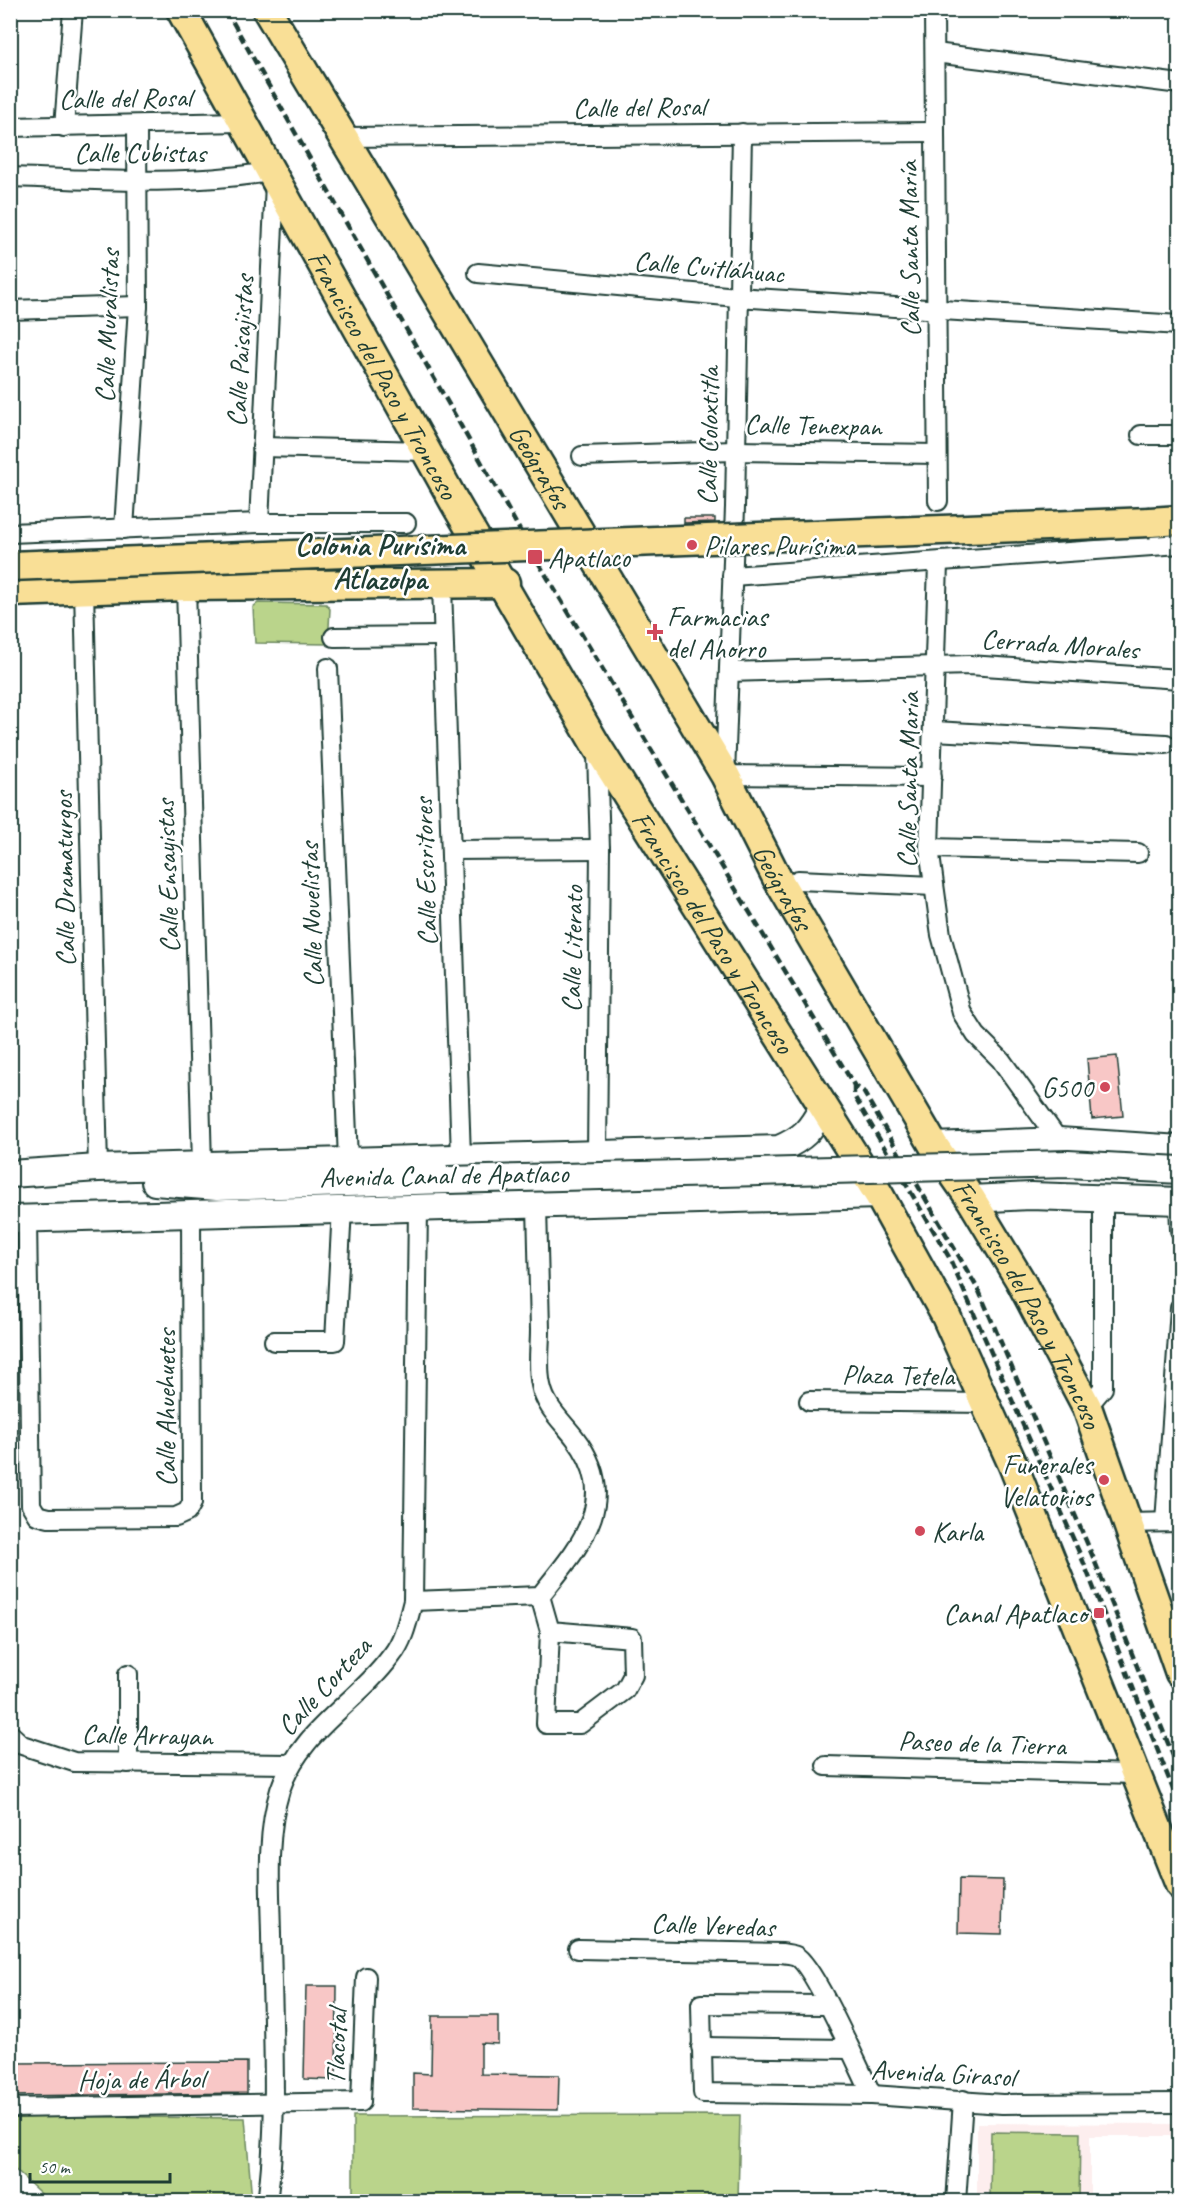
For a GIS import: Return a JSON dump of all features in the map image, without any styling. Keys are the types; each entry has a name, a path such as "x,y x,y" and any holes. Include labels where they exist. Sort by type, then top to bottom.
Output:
{"main road":[{"name":"Francisco del Paso y Troncoso","path":"180,10 427,451 597,745 879,1195 946,1316 987,1403 1179,1885"},
{"name":"Geógrafos","path":"267,10 725,775 777,878 934,1146"},
{"path":"10,566 1179,520"},
{"path":"10,592 186,586 505,584"},
{"name":"Francisco del Paso y Troncoso","path":"934,1146 971,1199 1020,1280 1087,1407 1125,1523 1179,1673"}],"street":[{"path":"64,127 73,10"},
{"name":"Calle Santa María","path":"934,10 938,494"},
{"path":"935,53 1179,84"},
{"name":"Calle del Rosal","path":"10,127 241,122"},
{"name":"Calle Muralistas","path":"124,529 138,306 137,125"},
{"name":"Calle del Rosal","path":"344,137 935,132"},
{"name":"Calle Coloxtitla","path":"725,775 732,576 741,133"},
{"name":"Calle Cubistas","path":"10,177 138,181 272,177"},
{"name":"Calle Paisajistas","path":"259,523 272,177"},
{"name":"Calle Cuitláhuac","path":"478,273 737,297 1179,325"},
{"path":"10,310 138,306"},
{"path":"1141,435 1179,435"},
{"path":"262,447 427,451"},
{"name":"Calle Tenexpan","path":"582,456 734,451 937,454"},
{"path":"10,533 259,523 406,523"},
{"path":"732,576 939,563 1179,544"},
{"name":"Calle Santa María","path":"939,563 929,848 941,935 962,1013 976,1035 1001,1060 1051,1142"},
{"name":"Calle Ensayistas","path":"186,586 202,1165"},
{"name":"Calle Escritores","path":"442,586 461,1157"},
{"name":"Calle Dramaturgos","path":"84,589 98,1167"},
{"path":"334,637 443,636"},
{"name":"Cerrada Morales","path":"729,672 969,665 1179,680"},
{"name":"Calle Novelistas","path":"328,668 348,1160"},
{"path":"934,731 1166,744"},
{"name":"Calle Literato","path":"597,745 600,849 597,1155"},
{"path":"725,775 932,777"},
{"path":"929,848 1138,853"},
{"path":"452,850 600,849"},
{"path":"798,880 934,886"},
{"name":"Avenida Canal de Apatlaco","path":"10,1174 98,1167 779,1149 800,1140 811,1128 823,1107"},
{"path":"1031,1196 1019,1183 1017,1170 1028,1151 1051,1142"},
{"path":"934,1146 1051,1142 1179,1149"},
{"path":"737,1151 751,1163 754,1176 746,1200"},
{"path":"48,1171 80,1182 177,1182 217,1187 1068,1164 1179,1170"},
{"path":"24,1218 56,1204 178,1196 217,1187"},
{"name":"Avenida Canal de Apatlaco","path":"24,1218 879,1195"},
{"path":"971,1199 1031,1196 1179,1201 1179,1230"},
{"path":"1087,1407 1102,1388 1103,1197"},
{"path":"413,1601 540,1596 582,1542 595,1511 593,1481 588,1460 575,1438 556,1418 541,1385 537,1206"},
{"name":"Calle Corteza","path":"267,2202 271,2175 270,1894 273,1812 290,1764 313,1735 392,1655 405,1629 413,1601 418,1207"},
{"path":"274,1341 335,1341 342,1208"},
{"name":"Calle Ahuehuetes","path":"24,1218 31,1505 37,1515 49,1518 176,1517 187,1512 192,1503 191,1212"},
{"path":"1125,1523 1172,1522 1179,1308"},
{"name":"Plaza Tetela","path":"809,1401 987,1403"},
{"path":"540,1596 550,1631 546,1724 580,1724 625,1690 633,1675 632,1638 550,1631"},
{"path":"128,1674 128,1763"},
{"name":"Calle Arrayan","path":"10,1734 22,1745 65,1760 128,1763 290,1764"},
{"name":"Paseo de la Tierra","path":"826,1766 1136,1774"},
{"name":"Calle Veredas","path":"578,1949 782,1953 796,1956 806,1966 872,2095"},
{"name":"Tlacotal","path":"272,2103 361,2103 366,1977"},
{"path":"827,2005 701,2004 701,2047 849,2049"},
{"name":"Avenida Girasol","path":"701,2047 703,2093 872,2095 1104,2106 1179,2103"},
{"path":"956,2202 963,2100"},
{"name":"Hoja de Árbol","path":"10,2108 272,2103"}],"shaded area":[{"path":"977,2123 1179,2124 1179,2136 1090,2136 1090,2201 977,2202"}],"green space":[{"path":"258,603 326,604 330,609 328,644 255,643 253,607"},
{"path":"740,2115 738,2201 353,2201 353,2116"},
{"path":"10,2116 245,2118 252,2201 49,2201 11,2166"},
{"path":"991,2132 1080,2133 1079,2201 990,2201"}],"building":[{"path":"684,518 715,518 715,522 684,523"},
{"name":"G500","path":"1117,1056 1123,1116 1092,1119 1087,1059"},
{"path":"959,1879 1003,1880 1002,1934 958,1933"},
{"path":"306,1986 337,1986 336,2080 304,2079"},
{"path":"432,2016 498,2016 498,2044 481,2043 481,2074 559,2075 558,2110 413,2108 413,2073 431,2074"},
{"path":"247,2062 247,2093 10,2096 10,2063"}],"railway":[{"path":"226,10 535,557 854,1085 863,1091 979,1291 1093,1557 1180,1773"},
{"path":"854,1085 854,1096 949,1257 1083,1561 1180,1807"}],"place":[{"name":"Pilares Purísima","path":"692,545"},
{"name":"Apatlaco","path":"535,557"},
{"name":"Farmacias del Ahorro","path":"655,632"},
{"name":"G500","path":"1105,1087"},
{"name":"Funerales Velatorios","path":"1104,1480"},
{"name":"Karla","path":"920,1531"},
{"name":"Canal Apatlaco","path":"1099,1613"}],"district":[{"name":"Colonia Purísima Atlazolpa","path":"380,562"}]}
